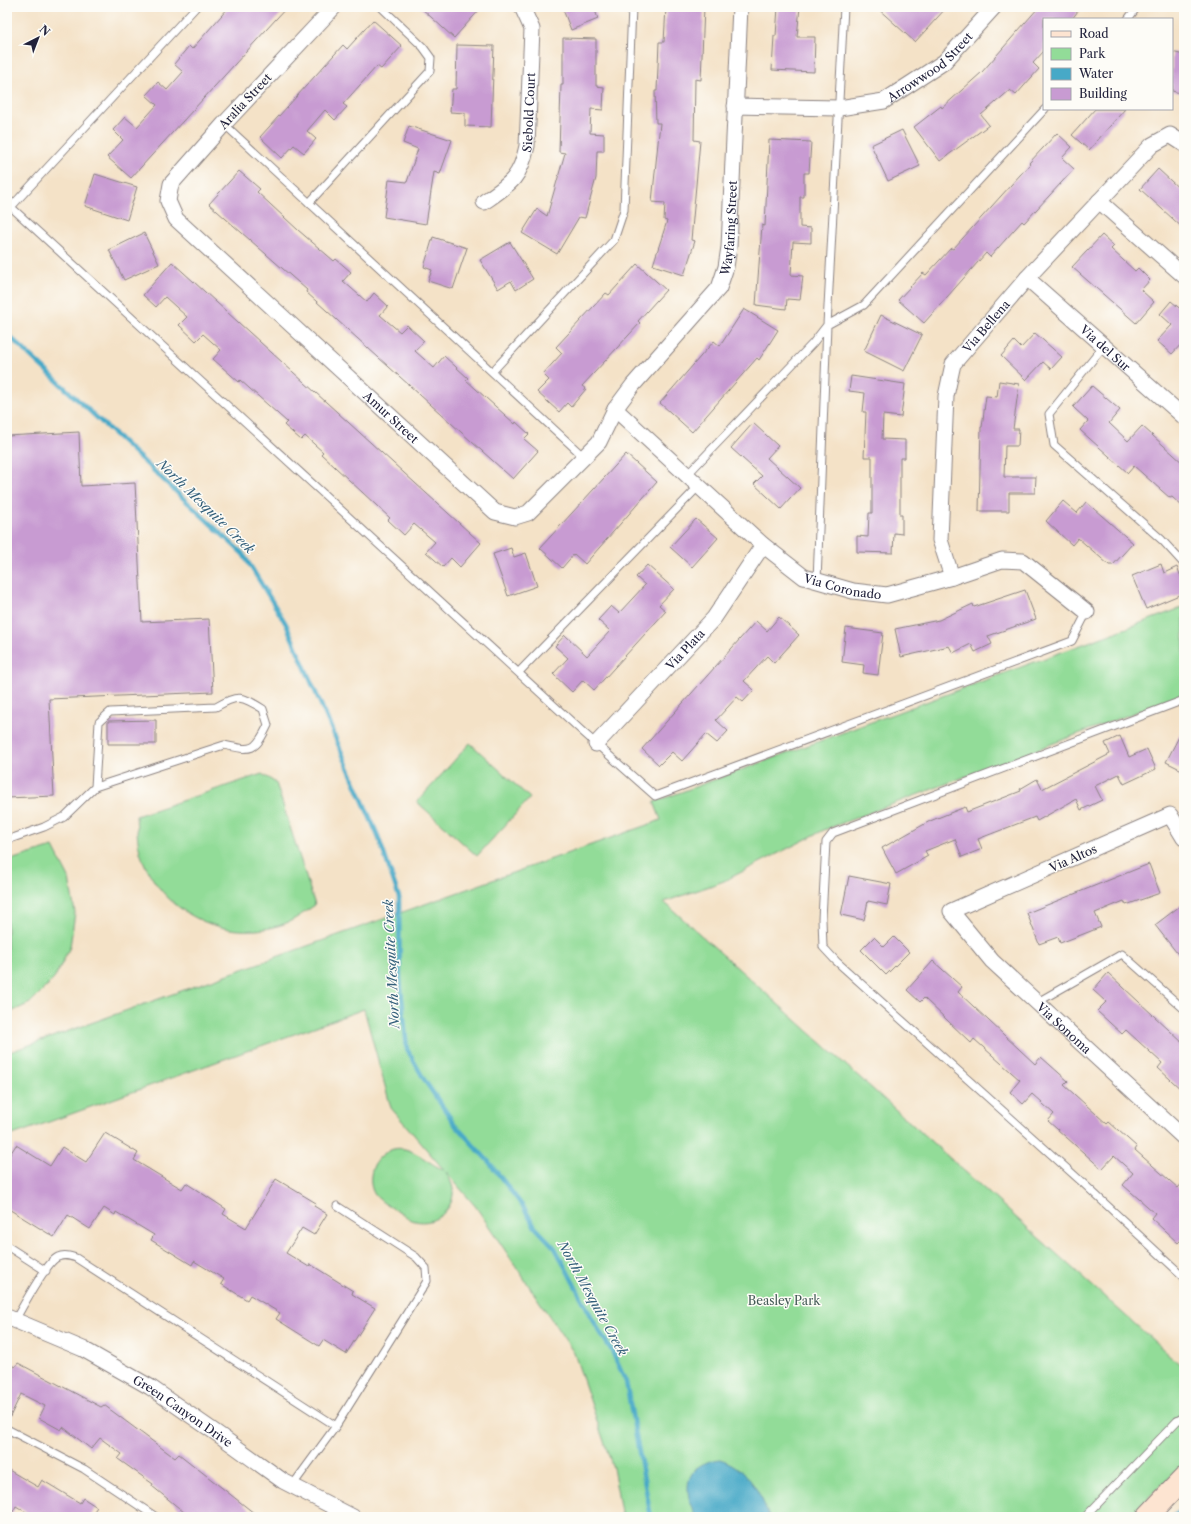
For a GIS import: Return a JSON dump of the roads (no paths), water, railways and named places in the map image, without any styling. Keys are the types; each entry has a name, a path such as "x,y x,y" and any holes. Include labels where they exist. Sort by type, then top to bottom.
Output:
{"street":[{"name":"Aralia Street","path":"168,201 171,184 224,124 334,7"},
{"name":"Siebold Court","path":"484,202 510,184 522,165 527,146 532,29 522,7"},
{"name":"Wayfaring Street","path":"616,409 633,385 719,288 726,267 729,247 734,106 740,7"},
{"name":"Arrowwood Street","path":"734,106 839,108 884,101 944,62 994,7"},
{"name":"Via Bellena","path":"952,577 940,540 946,396 953,364 1027,278 1152,145 1170,135 1184,144"},
{"name":"Amur Street","path":"168,201 176,219 495,512 515,517 528,513 599,442 616,409"},
{"path":"1099,201 1184,276"},
{"name":"Via del Sur","path":"1027,278 1103,347 1184,417"},
{"name":"Via Coronado","path":"616,409 763,545 804,577 853,591 887,595 952,577 1002,560 1023,561 1087,612"},
{"name":"Via Plata","path":"596,744 714,618 763,545"},
{"name":"Via Altos","path":"951,911 1170,815 1184,838"},
{"name":"Via Sonoma","path":"951,911 992,961 1184,1138"},
{"name":"Green Canyon Drive","path":"11,1318 83,1349 150,1387 292,1486 353,1517"},
{"path":"1147,1517 1184,1478"}],"lane":[{"path":"196,7 11,207 596,744 655,796 1072,641 1087,612"},
{"path":"309,203 430,71 431,58 423,47 381,7"},
{"path":"492,372 614,240 624,210 632,7"},
{"path":"817,581 827,325 844,7"},
{"path":"1129,18 1137,7"},
{"path":"687,475 813,343 827,325 864,304 1044,110"},
{"path":"224,124 584,457"},
{"path":"1103,347 1049,414 1054,445 1162,540 1184,564"},
{"path":"519,672 699,486"},
{"path":"7,840 44,827 64,817 94,787 224,744 246,749 260,742 268,725 263,710 246,699 231,699 216,708 110,712 99,722 94,787"},
{"path":"1184,700 833,833 826,842 822,919 823,947 836,961 1083,1183 1184,1277"},
{"path":"1036,1003 1122,954 1184,1009"},
{"path":"292,1486 336,1426 427,1281 426,1268 416,1257 337,1206"},
{"path":"7,1246 46,1271"},
{"path":"11,1318 51,1262 60,1256 68,1255 76,1258 336,1426"},
{"path":"1085,1517 1177,1421 1184,1417"},
{"path":"7,1429 84,1469 156,1517"}],"water":[{"path":"720,1459 738,1468 745,1474 757,1490 769,1517 696,1517 689,1497 689,1479 699,1466"}],"waterway":[{"name":"North Mesquite Creek","path":"7,334 243,554 286,624 378,836 399,897 400,978 407,1049 425,1081 456,1126 489,1162 524,1208 535,1227 555,1248 597,1327 612,1351 626,1382 651,1517"},
{"path":"1173,1517 1184,1505"}],"park label":[{"name":"Beasley Park","path":"784,1300"}]}
